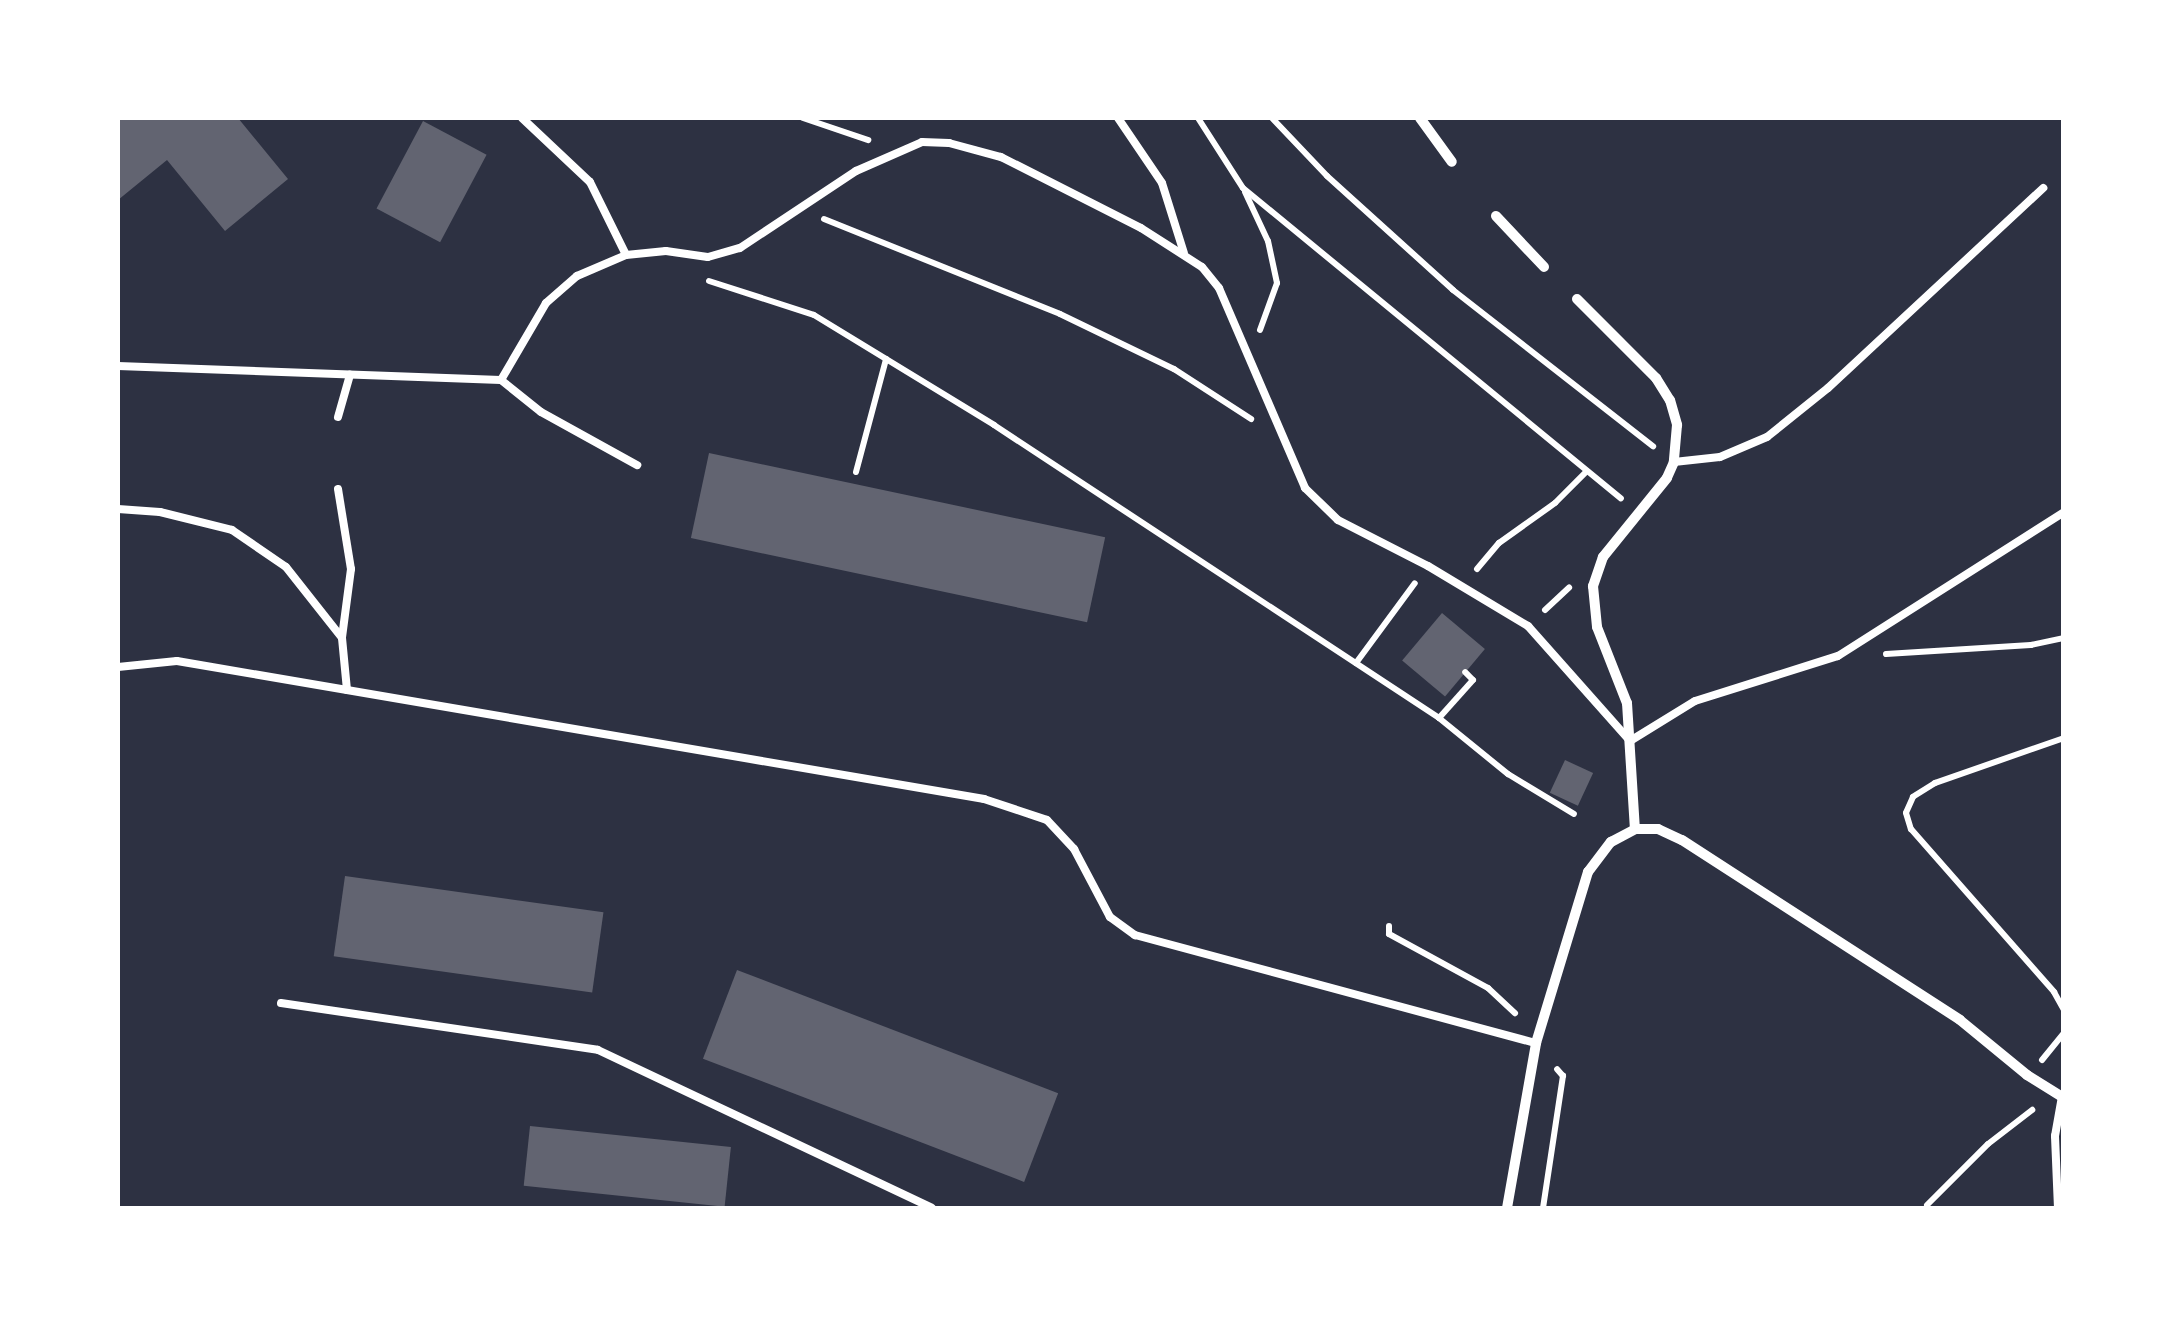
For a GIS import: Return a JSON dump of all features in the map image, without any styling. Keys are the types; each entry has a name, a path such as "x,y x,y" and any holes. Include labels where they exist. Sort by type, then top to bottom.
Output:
{"street":[{"path":"1420,118 1452,162"},
{"path":"1496,216 1544,267"},
{"path":"1577,299 1656,378 1670,400 1677,424 1674,462 1656,494 1603,557 1594,586 1597,627 1626,703 1635,829"},
{"path":"1507,1208 1536,1043 1588,872 1611,842 1635,829 1658,829 1682,840 1960,1020 2063,1098"}],"lane":[{"path":"522,118 590,182 626,255"},
{"path":"1118,118 1162,183 1184,253"},
{"path":"500,380 546,303 577,276 626,255 666,251 708,256 740,248 856,171 897,150 922,142 949,144 1000,157 1184,253 1219,288 1281,439 1306,488 1338,520 1428,566 1528,626 1630,741 1695,701 1838,656 2064,512"},
{"path":"1674,462 1720,457 1767,438 1828,388 2042,188"},
{"path":"118,366 500,380 542,412 637,465"},
{"path":"338,417 350,375"},
{"path":"338,488 352,568 342,638 347,690"},
{"path":"118,509 160,512 232,530 286,567 342,638"},
{"path":"118,667 176,662 984,799 1047,820 1074,848 1110,917 1136,935 1536,1043"},
{"path":"281,1003 598,1050 932,1208"},
{"path":"2058,1208 2056,1136 2063,1098"}],"path":[{"path":"803,118 897,150"},
{"path":"1198,118 1243,188 1268,241 1277,284 1269,315 1248,353"},
{"path":"1272,118 1300,151 1453,290 1674,462"},
{"path":"1243,188 1622,499"},
{"path":"802,210 1060,314 1174,369 1281,439"},
{"path":"691,276 814,315 1356,663 1439,718 1508,774 1574,814"},
{"path":"856,472 886,360"},
{"path":"1466,588 1483,558 1556,503 1587,470"},
{"path":"1356,663 1428,566"},
{"path":"1838,656 1984,649 2064,638"},
{"path":"1439,718 1473,680 1465,672"},
{"path":"2064,738 1934,783 1913,797 1906,812 1911,829 2054,992 2064,1010"},
{"path":"1388,926 1389,934 1488,988 1514,1012"},
{"path":"1543,1208 1563,1076"},
{"path":"1927,1205 1988,1144 2032,1110"}],"building":[{"path":"118,118 238,118 288,179 225,231 167,160 118,200"},
{"path":"423,121 487,155 440,242 377,208"},
{"path":"709,453 1105,537 1087,622 691,538"},
{"path":"1442,613 1485,649 1445,696 1402,660"},
{"path":"1565,760 1593,773 1578,806 1550,793"},
{"path":"345,876 603,912 592,993 334,956"},
{"path":"737,970 1058,1093 1024,1182 703,1059"},
{"path":"530,1126 731,1147 725,1207 524,1186"}]}
